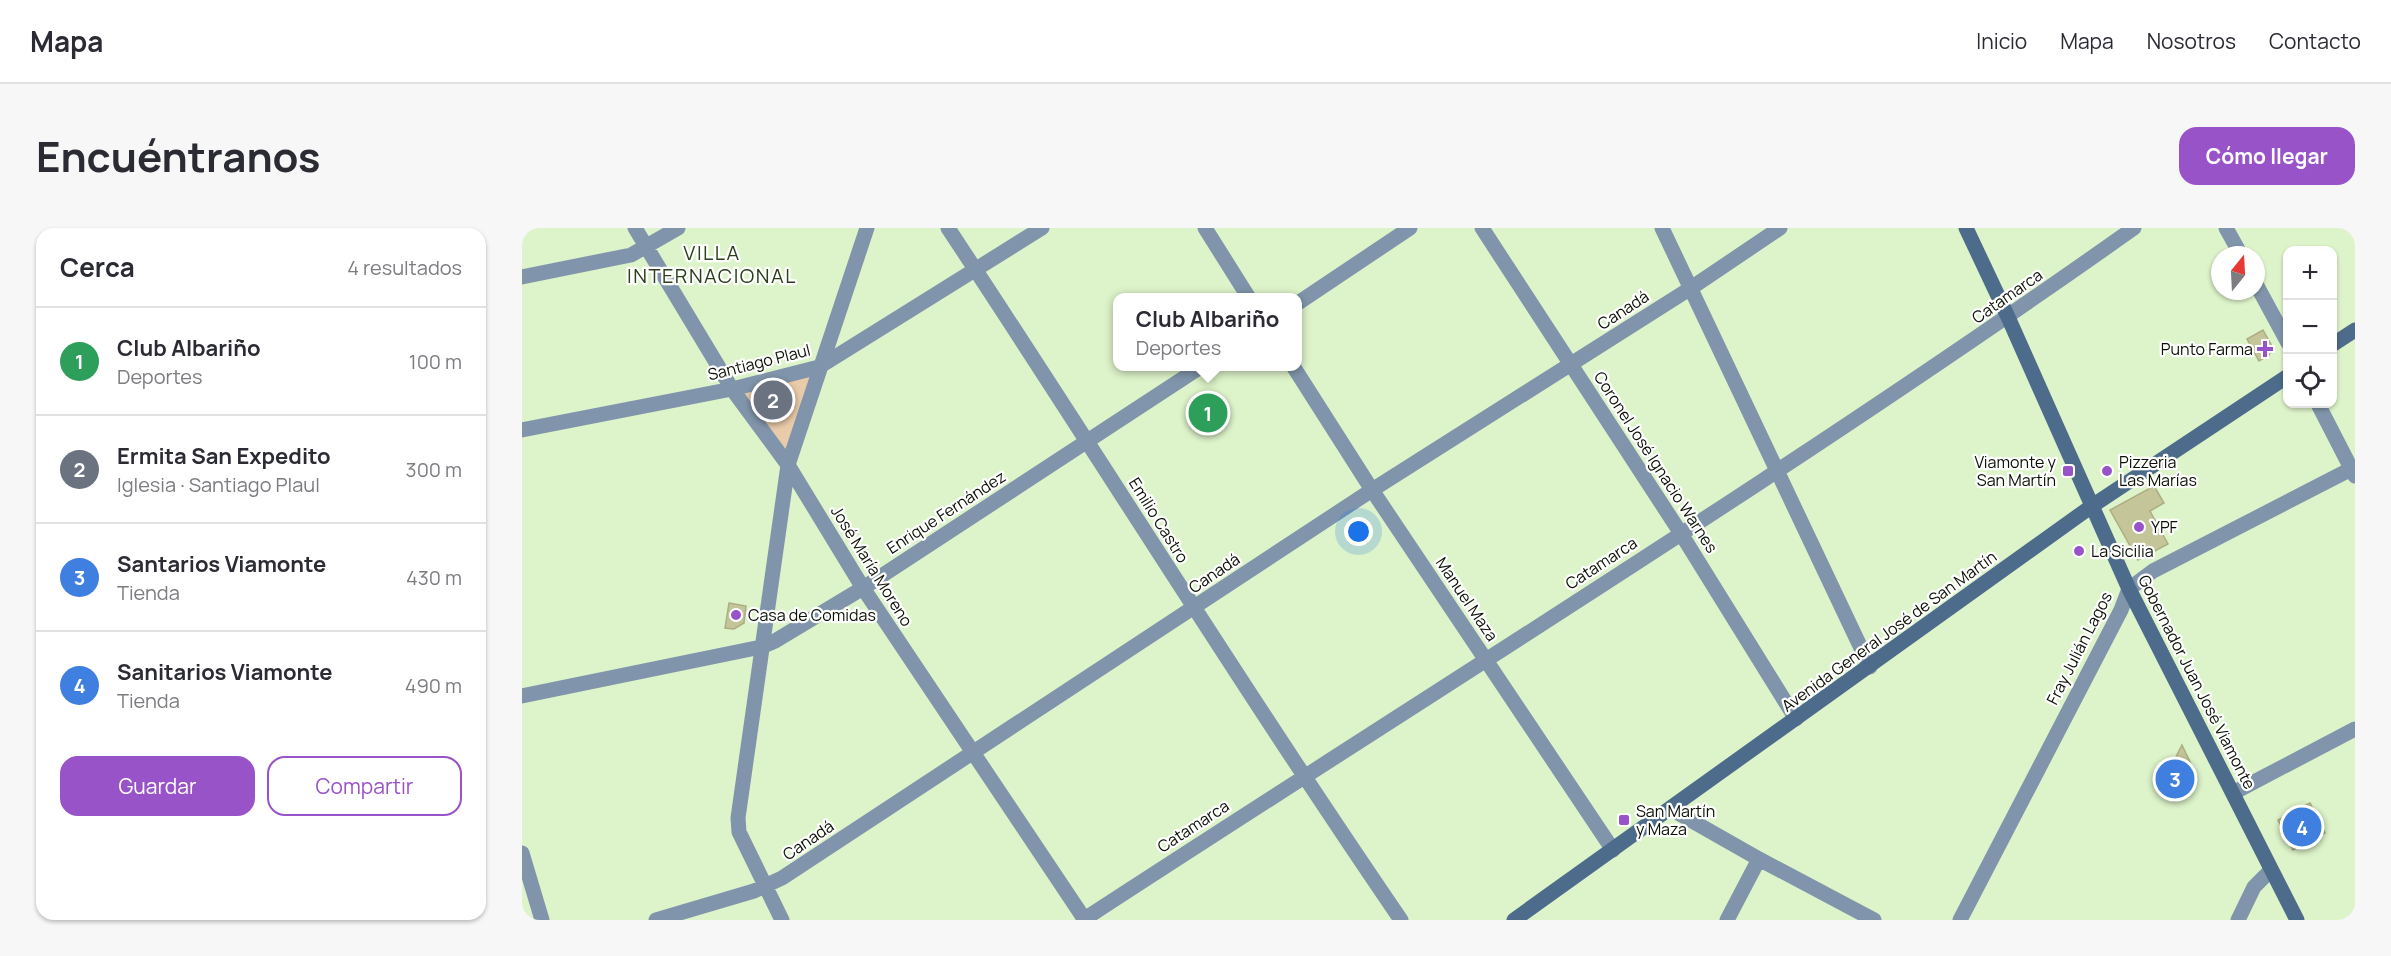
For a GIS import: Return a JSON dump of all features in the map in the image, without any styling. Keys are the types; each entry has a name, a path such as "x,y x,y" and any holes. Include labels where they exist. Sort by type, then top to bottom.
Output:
{"main road":[{"name":"Gobernador Juan José Viamonte","path":"1966,228 2129,589 2297,920"},
{"path":"2337,342 2355,330"},
{"name":"Avenida General José de San Martín","path":"1514,920 2092,506 2283,378"}],"street":[{"name":"José María Moreno","path":"635,228 732,389 788,465 863,588 1084,920"},
{"path":"522,277 617,258 648,247 678,228"},
{"path":"782,920 738,825 788,465 867,228"},
{"name":"Emilio Castro","path":"948,228 1088,441 1302,776 1401,920"},
{"name":"Santiago Plaul","path":"522,430 732,389 819,367 1042,228"},
{"path":"1205,228 1246,293"},
{"path":"1302,300 1410,228"},
{"name":"Coronel José Ignacio Warnes","path":"1482,228 1680,532 1796,719"},
{"path":"1662,228 1870,667"},
{"name":"Canadá","path":"656,920 767,886 1194,609 1372,490 1691,288 1780,228"},
{"name":"Catamarca","path":"1084,920 1302,776 1486,660 1778,469 2008,317 2134,228"},
{"path":"2226,228 2236,246"},
{"path":"2265,300 2283,334"},
{"name":"Enrique Fernández","path":"522,696 761,647 863,588 1194,371"},
{"name":"Manuel Maza","path":"1296,371 1372,490 1613,850"},
{"path":"2321,408 2354,471"},
{"name":"Fray Julián Lagos","path":"1960,920 2121,610 2129,589 2153,571 2354,471"},
{"path":"2233,793 2355,729"},
{"path":"1671,809 1874,920"},
{"path":"522,853 542,920"},
{"path":"1727,920 1759,859"},
{"path":"2238,920 2254,887 2271,870"}],"shaded area":[{"path":"819,367 788,465 732,389"}],"building":[{"path":"2263,330 2273,348 2269,355 2259,361 2247,339"},
{"name":"YPF","path":"2154,486 2164,503 2150,511 2168,544 2138,560 2110,510"},
{"name":"Casa de Comidas","path":"729,603 746,606 744,623 734,629 725,628"},
{"path":"2182,745 2192,766 2174,801 2158,792"},
{"path":"2310,803 2325,833 2293,850 2278,820"}],"place":[{"name":"Punto Farma","path":"2265,349"},
{"name":"Ermita San Expedito","path":"773,400"},
{"name":"Club Albariño","path":"1208,413"},
{"name":"Viamonte y San Martín","path":"2068,471"},
{"name":"Pizzeria Las Marías","path":"2107,471"},
{"name":"YPF","path":"2139,527"},
{"name":"La Sicilia","path":"2079,551"},
{"name":"Casa de Comidas","path":"736,615"},
{"name":"Santarios Viamonte","path":"2175,779"},
{"name":"San Martín y Maza","path":"1624,820"},
{"name":"Sanitarios Viamonte","path":"2302,827"}],"district":[{"name":"VILLA INTERNACIONAL","path":"712,264"}]}
